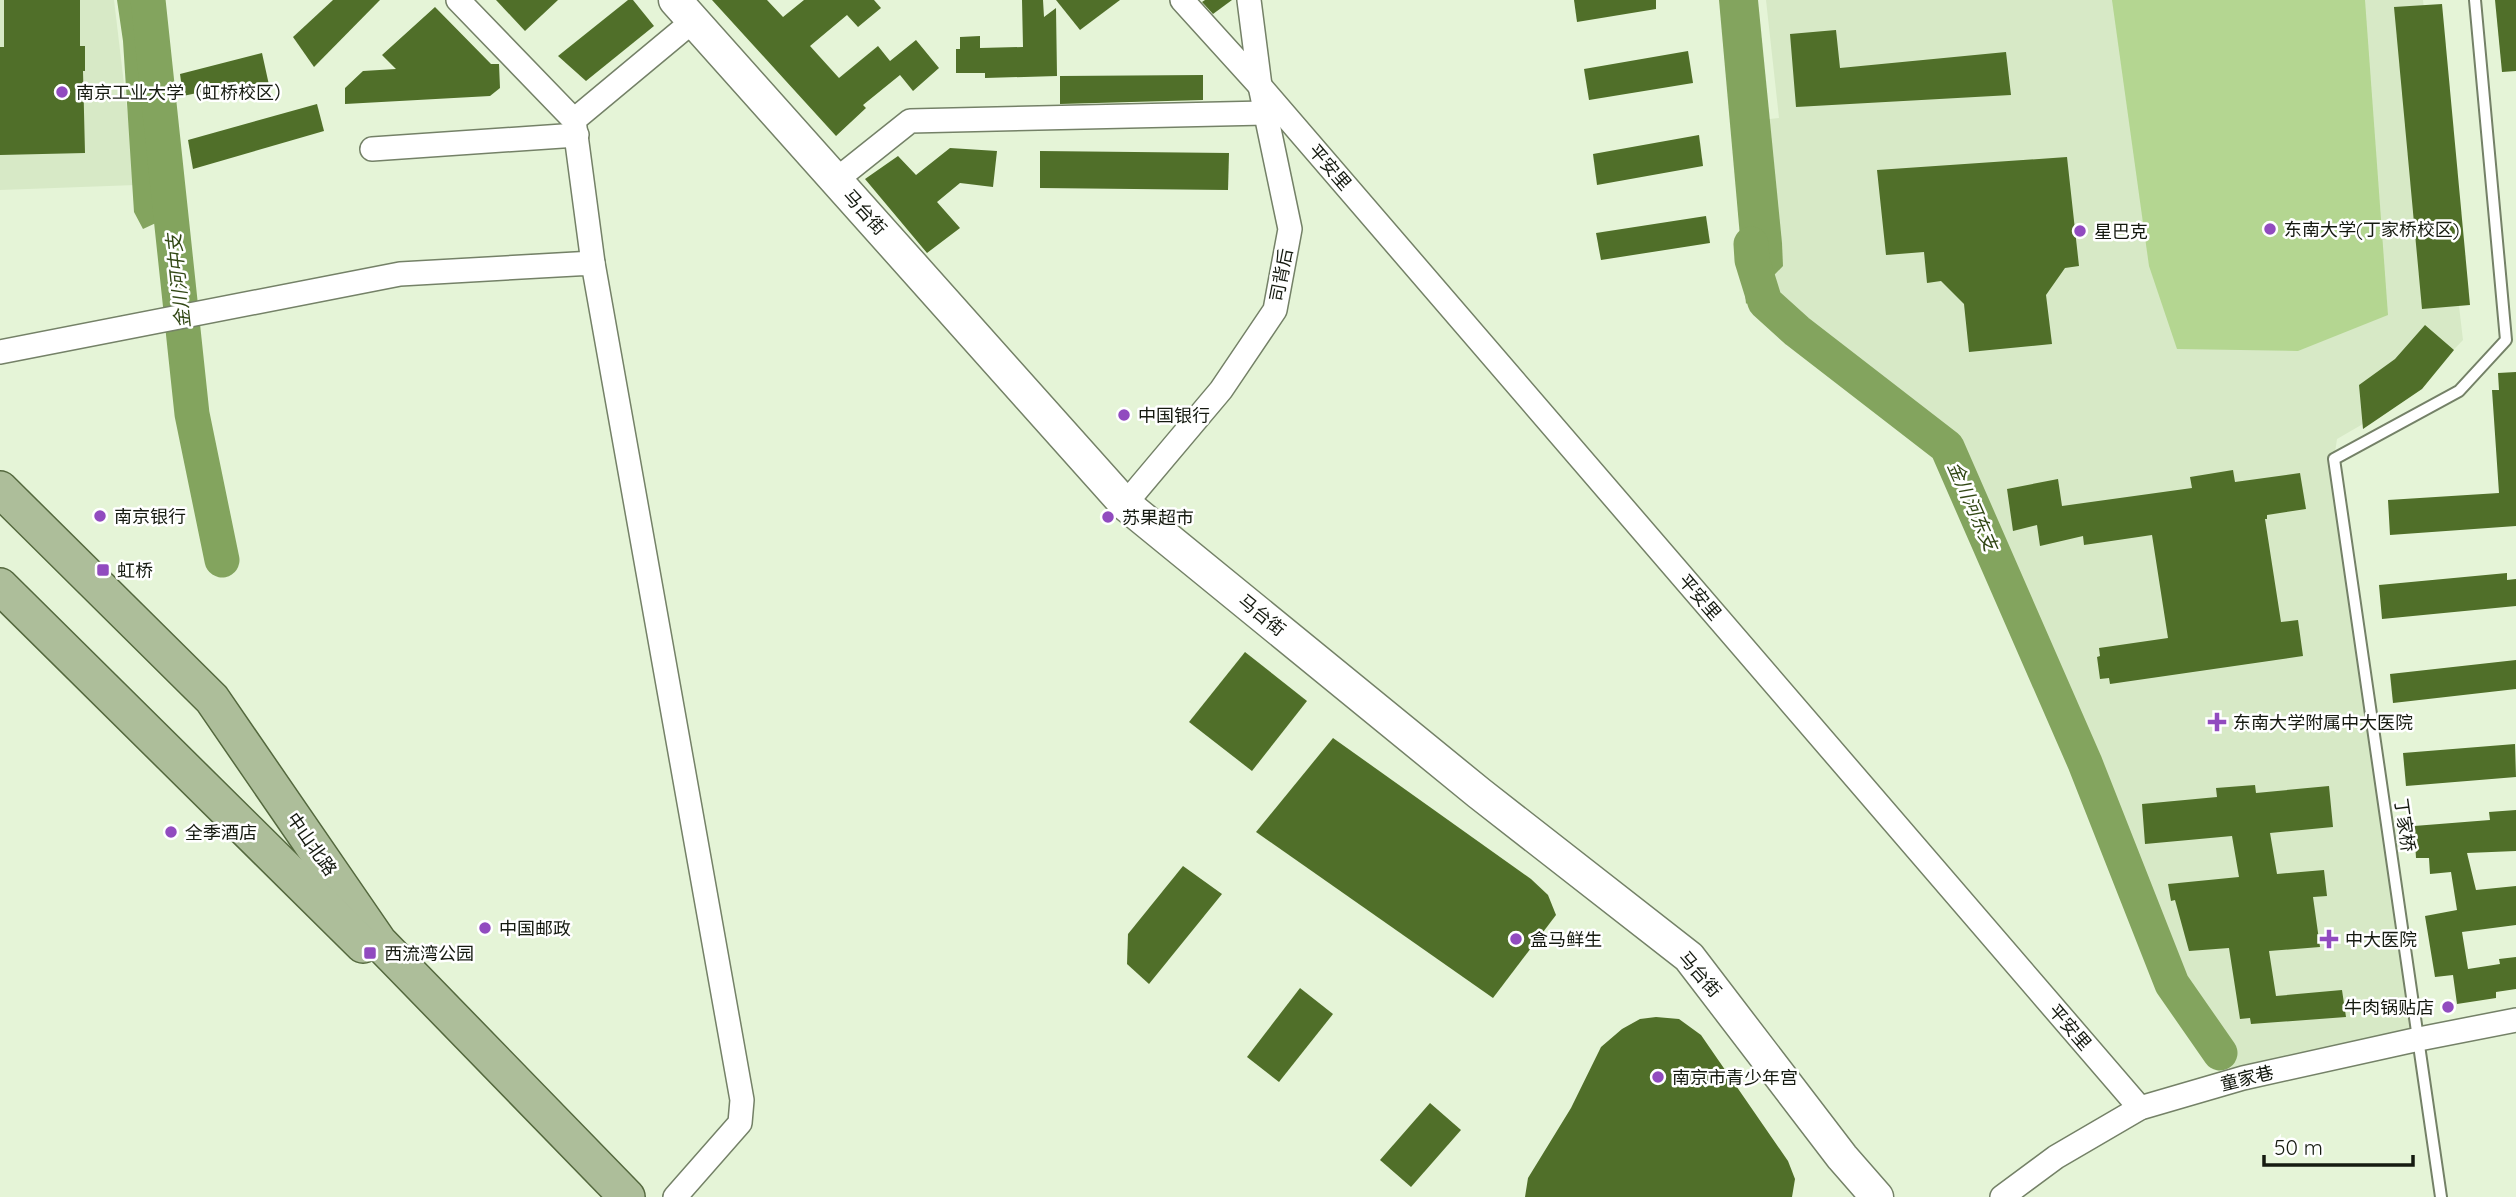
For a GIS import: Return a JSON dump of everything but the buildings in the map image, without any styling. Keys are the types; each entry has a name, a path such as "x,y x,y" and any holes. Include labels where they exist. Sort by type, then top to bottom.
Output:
{"main road":[{"name":"中山北路","path":"0,489 212,699 379,942 627,1197"},
{"name":"中山北路","path":"0,586 370,953 606,1197"}],"street":[{"path":"458,0 575,128 593,263 742,1100 740,1123 675,1197"},
{"name":"平安里","path":"1182,0 1260,86 2140,1108"},
{"name":"司背后","path":"1125,504 1221,390 1275,310 1290,229 1260,86 1249,0"},
{"path":"372,149 575,128 684,10"},
{"name":"马台街","path":"684,10 1125,504 1479,793 1689,957 1842,1157 1877,1197"},
{"path":"836,180 910,121 1265,113"},
{"path":"0,352 400,274 593,263"},
{"name":"童家巷","path":"2002,1197 2056,1157 2140,1108 2243,1078 2516,1020"}],"lane":[{"name":"丁家桥","path":"2441,1197 2334,459 2459,391 2506,340 2475,0"}],"shaded area":[{"name":"南京工业大学（虹桥校区）","path":"0,0 114,0 136,185 0,190"},
{"path":"117,0 138,0 156,142 158,222 143,229 134,212 123,41"},
{"path":"1719,0 1758,0 1782,243 1783,266 1746,304"},
{"name":"东南大学附属中大医院","path":"1766,0 2423,0 2463,340 2406,399 2337,439 2334,459 2419,1039 2237,1080 2172,984 1947,447 1797,331 1765,302 1752,260 1741,122 1779,118"},
{"path":"2112,0 2365,0 2388,315 2298,351 2177,349 2149,266"}],"waterway":[{"name":"金川河中支","path":"148,0 192,414 222,560"},
{"name":"金川河东支","path":"1751,244 1752,260 1765,302 1797,331 1947,447 2085,763 2172,984 2220,1053"}],"place":[{"name":"南京工业大学（虹桥校区）","path":"62,92"},
{"name":"东南大学(丁家桥校区)","path":"2270,229"},
{"name":"星巴克","path":"2080,231"},
{"name":"中国银行","path":"1124,415"},
{"name":"南京银行","path":"100,516"},
{"name":"苏果超市","path":"1108,517"},
{"name":"虹桥","path":"103,570"},
{"name":"东南大学附属中大医院","path":"2217,722"},
{"name":"全季酒店","path":"171,832"},
{"name":"中国邮政","path":"485,928"},
{"name":"盒马鲜生","path":"1516,939"},
{"name":"中大医院","path":"2329,939"},
{"name":"西流湾公园","path":"370,953"},
{"name":"牛肉锅贴店","path":"2448,1007"},
{"name":"南京市青少年宫","path":"1658,1077"}]}
